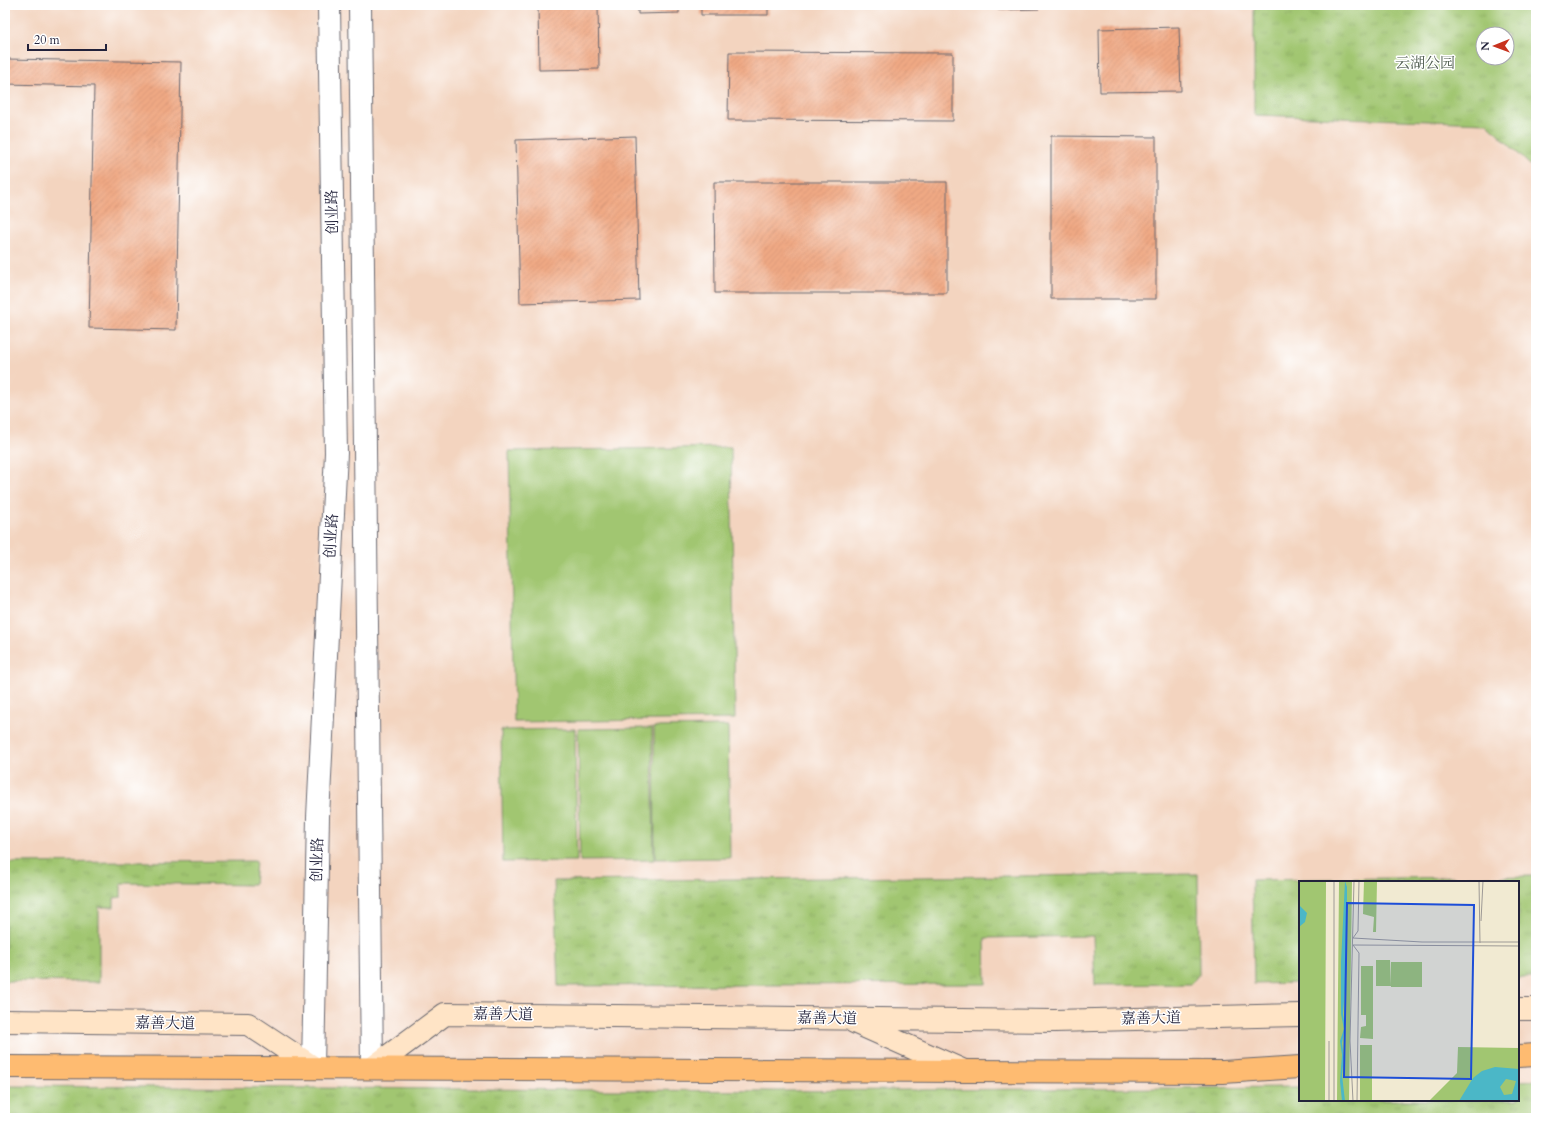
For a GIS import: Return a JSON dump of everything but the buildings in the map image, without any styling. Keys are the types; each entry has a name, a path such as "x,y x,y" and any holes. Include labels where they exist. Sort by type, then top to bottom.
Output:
{"main road":[{"path":"1519,1009 1536,1009"},
{"name":"嘉善大道","path":"372,1068 445,1014 1054,1021 1299,1015"},
{"path":"845,1018 962,1070"},
{"name":"嘉善大道","path":"5,1021 248,1024 313,1067"},
{"path":"1519,1056 1536,1055"},
{"path":"5,1067 313,1067 1223,1072 1299,1067"}],"street":[{"name":"创业路","path":"313,1067 318,817 336,453 328,5"},
{"name":"创业路","path":"360,5 372,1068"}],"shaded area":[{"path":"5,5 1536,5 1536,1118 5,1118"}],"green space":[{"name":"云湖公园","path":"1254,5 1536,5 1536,171 1487,123 1254,115"},
{"path":"731,447 735,719 514,722 509,451"},
{"path":"728,726 730,858 655,859 654,727"},
{"path":"652,728 654,860 580,861 578,729"},
{"path":"575,729 577,861 503,862 501,730"},
{"path":"256,861 254,885 121,883 121,897 114,898 114,907 99,907 99,982 5,981 5,863"},
{"path":"1198,874 1199,974 1191,984 1095,985 1093,936 985,938 986,984 558,986 554,881"},
{"path":"1536,876 1536,978 1519,978 1519,881 1299,881 1299,983 1254,984 1252,880"},
{"path":"1536,1080 1536,1118 5,1118 5,1086 773,1091 1299,1087 1299,1101 1519,1101 1519,1081"}]}
